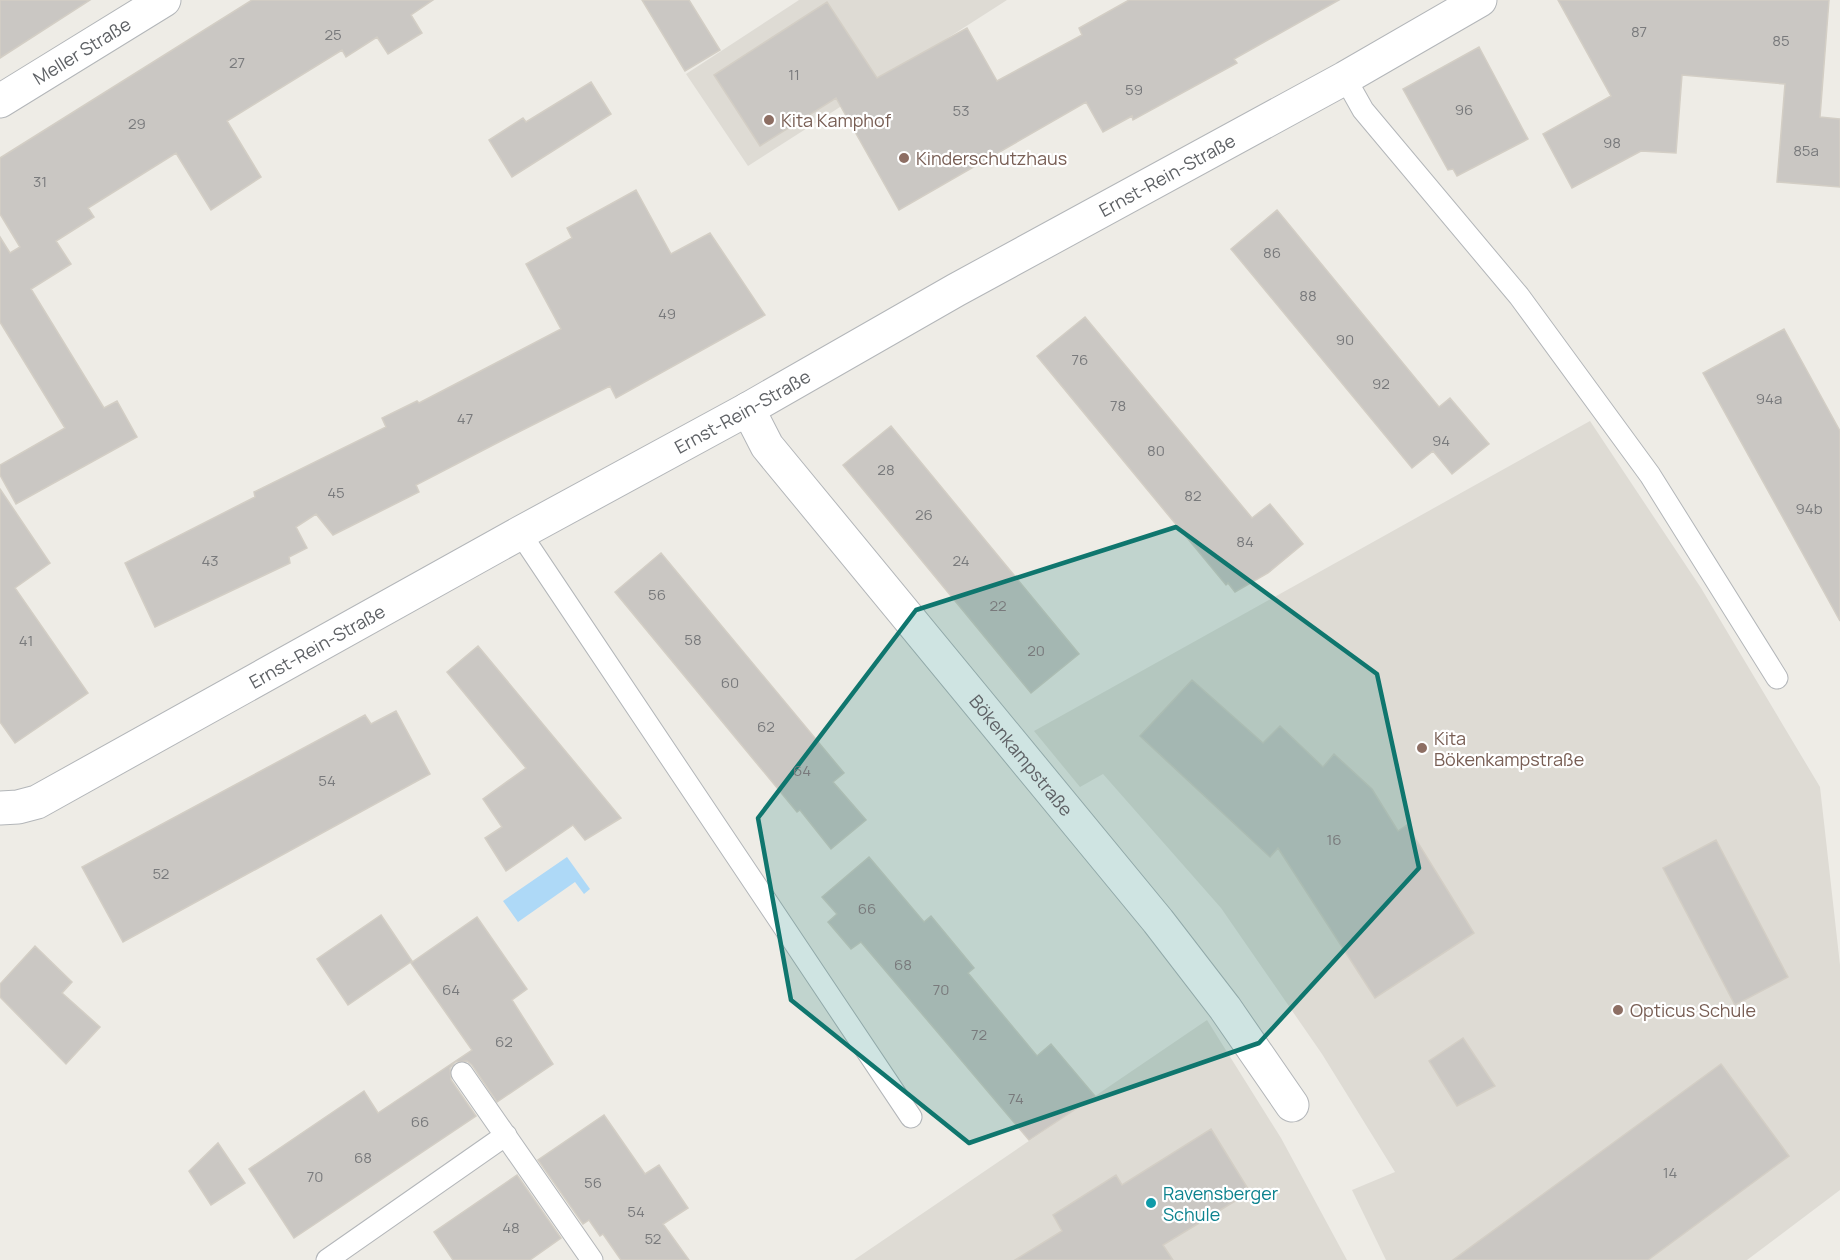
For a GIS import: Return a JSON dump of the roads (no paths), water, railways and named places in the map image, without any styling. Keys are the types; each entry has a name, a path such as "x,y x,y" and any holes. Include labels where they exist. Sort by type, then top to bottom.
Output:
{"street":[{"name":"Meller Straße","path":"0,101 164,0"},
{"name":"Ernst-Rein-Straße","path":"0,808 18,807 37,802 748,409 956,290 1345,78 1480,0"},
{"name":"Bökenkampstraße","path":"748,409 767,446 1158,921 1225,1008 1292,1106"}],"lane":[{"path":"1345,78 1363,110 1519,296 1650,475 1777,678"},
{"path":"520,533 912,1117"},
{"path":"462,1073 592,1260"},
{"path":"327,1260 506,1135"}],"water":[{"path":"567,857 590,889 584,894 575,882 518,922 503,901"}],"place":[{"name":"Kita Kamphof","path":"769,120"},
{"name":"Kinderschutzhaus","path":"904,158"},
{"name":"Kita Bökenkampstraße","path":"1422,748"},
{"name":"Opticus Schule","path":"1618,1010"},
{"name":"Ravensberger Schule","path":"1151,1203"}]}
